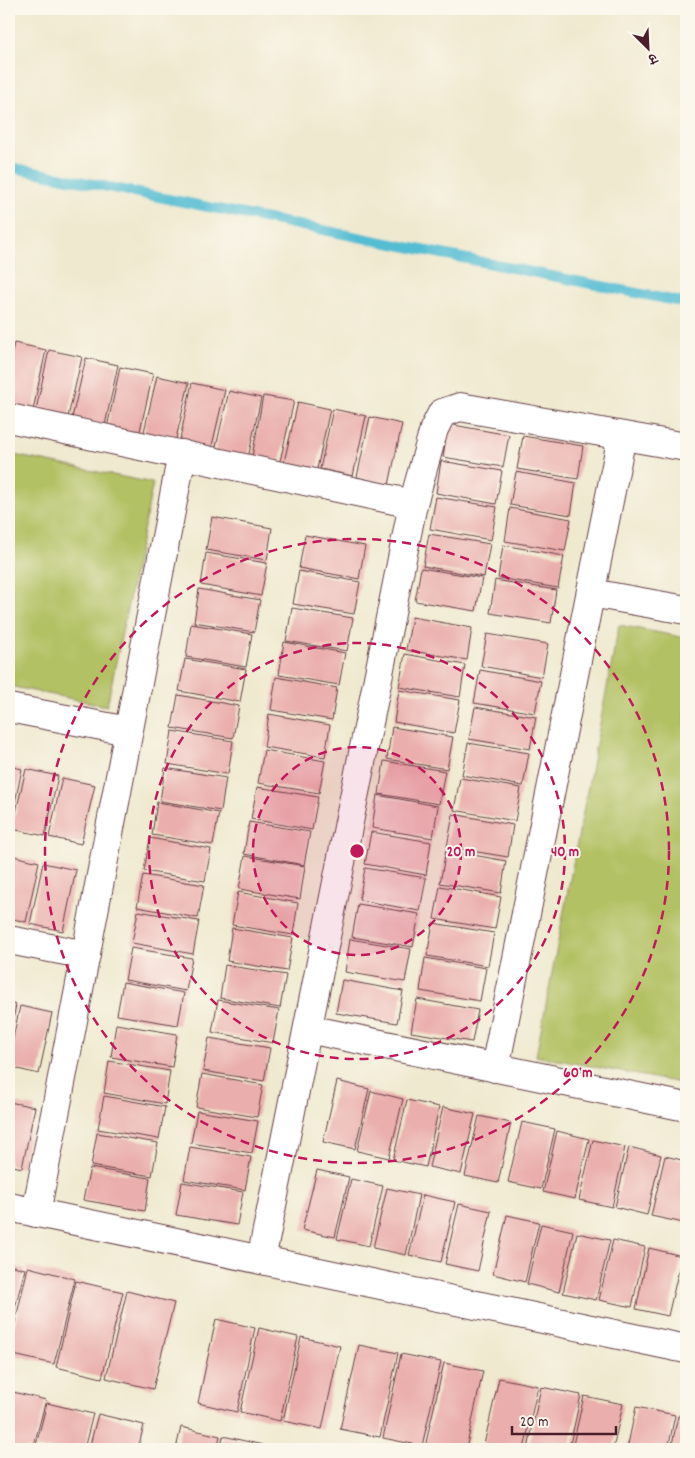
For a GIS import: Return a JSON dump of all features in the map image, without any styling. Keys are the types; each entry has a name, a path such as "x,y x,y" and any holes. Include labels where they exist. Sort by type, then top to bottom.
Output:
{"street":[{"path":"261,1260 413,504 434,429 442,413 460,407 686,447"},
{"path":"9,418 413,504"},
{"path":"495,1068 622,436"},
{"path":"36,1213 182,454"},
{"path":"590,593 686,610"},
{"path":"9,708 128,731"},
{"path":"9,940 86,955"},
{"path":"308,1029 686,1107"},
{"path":"9,1207 686,1349"}],"green space":[{"path":"9,454 153,483 107,706 9,686"},
{"path":"619,625 686,638 686,1084 536,1056"}],"building":[{"path":"14,343 46,350 33,410 9,405 9,365"},
{"path":"49,350 82,357 68,417 36,410"},
{"path":"86,358 118,365 105,425 72,418"},
{"path":"120,367 153,374 139,435 107,428"},
{"path":"157,376 189,383 175,443 143,436"},
{"path":"192,383 225,390 211,450 179,443"},
{"path":"229,391 261,398 248,458 215,451"},
{"path":"263,396 294,401 280,461 252,457"},
{"path":"298,402 330,409 317,469 284,462"},
{"path":"333,409 366,416 353,476 320,469"},
{"path":"370,417 402,424 389,485 357,477"},
{"path":"448,424 509,435 503,467 443,457"},
{"path":"523,436 583,446 578,479 517,469"},
{"path":"441,461 502,471 496,504 436,493"},
{"path":"516,472 576,483 571,515 510,505"},
{"path":"436,497 497,507 491,540 430,529"},
{"path":"510,508 571,519 565,551 505,541"},
{"path":"212,517 272,528 267,560 206,550"},
{"path":"429,534 490,544 484,577 423,566"},
{"path":"305,535 365,546 359,579 299,568"},
{"path":"503,545 564,556 558,588 498,578"},
{"path":"206,553 267,563 261,596 201,585"},
{"path":"421,568 482,578 476,611 415,601"},
{"path":"299,571 360,582 354,614 293,604"},
{"path":"495,580 556,590 551,623 490,613"},
{"path":"199,589 260,600 254,632 194,622"},
{"path":"292,608 353,618 347,651 286,641"},
{"path":"412,617 472,628 467,660 406,650"},
{"path":"191,624 252,634 246,667 186,657"},
{"path":"487,634 548,644 542,677 481,666"},
{"path":"284,642 345,653 339,685 279,675"},
{"path":"405,654 465,665 460,697 399,687"},
{"path":"185,659 246,669 240,702 179,691"},
{"path":"480,670 541,681 535,713 474,703"},
{"path":"276,677 337,688 332,720 271,710"},
{"path":"399,690 460,700 454,733 394,722"},
{"path":"178,695 239,706 233,738 172,728"},
{"path":"475,707 536,717 530,749 469,739"},
{"path":"269,714 330,725 325,757 264,747"},
{"path":"392,727 453,737 447,769 387,759"},
{"path":"172,731 233,741 228,774 167,764"},
{"path":"468,743 529,753 523,786 462,775"},
{"path":"264,750 325,761 319,793 258,783"},
{"path":"384,761 445,771 439,804 379,794"},
{"path":"9,766 22,769 10,827 9,827"},
{"path":"165,768 226,778 221,811 160,801"},
{"path":"26,769 58,776 45,836 12,829"},
{"path":"62,778 95,785 81,844 49,837"},
{"path":"460,778 521,788 515,821 454,810"},
{"path":"257,787 318,797 312,830 251,819"},
{"path":"377,795 438,806 433,838 372,828"},
{"path":"157,802 219,813 213,845 152,835"},
{"path":"453,814 513,825 508,857 447,847"},
{"path":"249,822 310,832 304,865 244,854"},
{"path":"371,832 431,842 426,875 365,864"},
{"path":"150,838 211,849 205,881 144,871"},
{"path":"446,850 506,861 501,893 440,883"},
{"path":"9,855 39,862 26,922 9,918"},
{"path":"245,856 305,866 300,899 239,889"},
{"path":"43,863 76,870 63,931 30,924"},
{"path":"365,868 426,878 420,911 359,900"},
{"path":"143,875 204,885 198,918 137,907"},
{"path":"440,886 501,897 495,929 434,919"},
{"path":"238,892 298,903 293,935 232,925"},
{"path":"358,904 419,914 413,947 352,937"},
{"path":"138,911 199,921 193,954 132,943"},
{"path":"433,923 494,933 488,966 427,956"},
{"path":"232,928 293,938 287,971 227,961"},
{"path":"350,939 411,949 405,982 345,972"},
{"path":"131,948 192,958 186,991 125,980"},
{"path":"425,958 486,968 480,1001 420,991"},
{"path":"225,965 286,975 280,1008 220,998"},
{"path":"342,980 403,991 397,1023 336,1013"},
{"path":"123,982 184,993 178,1025 117,1015"},
{"path":"417,999 478,1010 472,1042 411,1032"},
{"path":"218,1000 279,1010 273,1043 212,1032"},
{"path":"9,1003 16,1005 10,1034 9,1034"},
{"path":"20,1006 52,1013 39,1074 9,1067 9,1057"},
{"path":"116,1024 177,1034 172,1067 111,1057"},
{"path":"209,1038 270,1048 264,1081 203,1071"},
{"path":"109,1061 170,1071 165,1104 104,1093"},
{"path":"202,1074 263,1085 257,1117 196,1107"},
{"path":"337,1081 369,1089 355,1149 323,1142"},
{"path":"371,1091 403,1099 389,1158 357,1151"},
{"path":"104,1096 165,1107 159,1139 98,1129"},
{"path":"407,1100 439,1107 426,1167 393,1160"},
{"path":"9,1102 35,1107 22,1168 9,1165"},
{"path":"443,1107 475,1114 461,1174 429,1167"},
{"path":"197,1111 258,1121 252,1153 191,1143"},
{"path":"479,1116 511,1123 498,1183 465,1176"},
{"path":"522,1122 555,1129 541,1189 508,1182"},
{"path":"557,1131 589,1139 575,1199 543,1192"},
{"path":"97,1133 158,1143 152,1176 91,1166"},
{"path":"593,1140 625,1147 612,1207 579,1200"},
{"path":"190,1147 251,1157 245,1190 184,1180"},
{"path":"629,1147 661,1155 647,1215 615,1207"},
{"path":"665,1156 686,1161 686,1211 684,1223 651,1216"},
{"path":"90,1168 150,1178 145,1211 83,1200"},
{"path":"317,1170 349,1177 335,1237 302,1230"},
{"path":"351,1179 383,1186 369,1246 337,1239"},
{"path":"182,1182 243,1192 237,1225 176,1215"},
{"path":"387,1188 419,1195 406,1255 373,1248"},
{"path":"423,1195 455,1202 441,1262 409,1255"},
{"path":"459,1204 491,1211 478,1271 445,1264"},
{"path":"507,1215 539,1222 525,1282 493,1274"},
{"path":"541,1224 573,1231 559,1292 527,1284"},
{"path":"577,1233 610,1240 596,1300 563,1293"},
{"path":"613,1240 645,1247 632,1307 599,1300"},
{"path":"649,1248 682,1256 668,1316 636,1309"},
{"path":"9,1265 25,1269 9,1331"},
{"path":"28,1267 75,1279 54,1364 9,1354"},
{"path":"76,1281 123,1292 102,1378 56,1367"},
{"path":"127,1291 174,1303 153,1389 106,1378"},
{"path":"686,1296 686,1318 681,1317"},
{"path":"216,1319 255,1328 237,1412 198,1403"},
{"path":"259,1328 298,1337 280,1421 240,1412"},
{"path":"301,1337 340,1346 322,1429 283,1421"},
{"path":"359,1345 398,1353 380,1437 340,1429"},
{"path":"401,1354 441,1362 422,1446 383,1438"},
{"path":"444,1363 483,1371 466,1449 425,1447"},
{"path":"499,1378 538,1386 524,1449 483,1449"},
{"path":"541,1387 581,1395 569,1449 528,1449"},
{"path":"9,1391 46,1400 33,1449 9,1449"},
{"path":"584,1396 623,1404 613,1449 572,1449"},
{"path":"47,1403 93,1414 84,1449 35,1449"},
{"path":"636,1407 675,1415 668,1449 627,1449"},
{"path":"98,1414 144,1425 138,1449 89,1449"},
{"path":"678,1416 686,1417 686,1449 671,1449"},
{"path":"181,1427 220,1436 217,1449 176,1449"},
{"path":"223,1436 263,1445 262,1449 221,1449"}],"waterway":[{"path":"9,167 686,303"}]}
